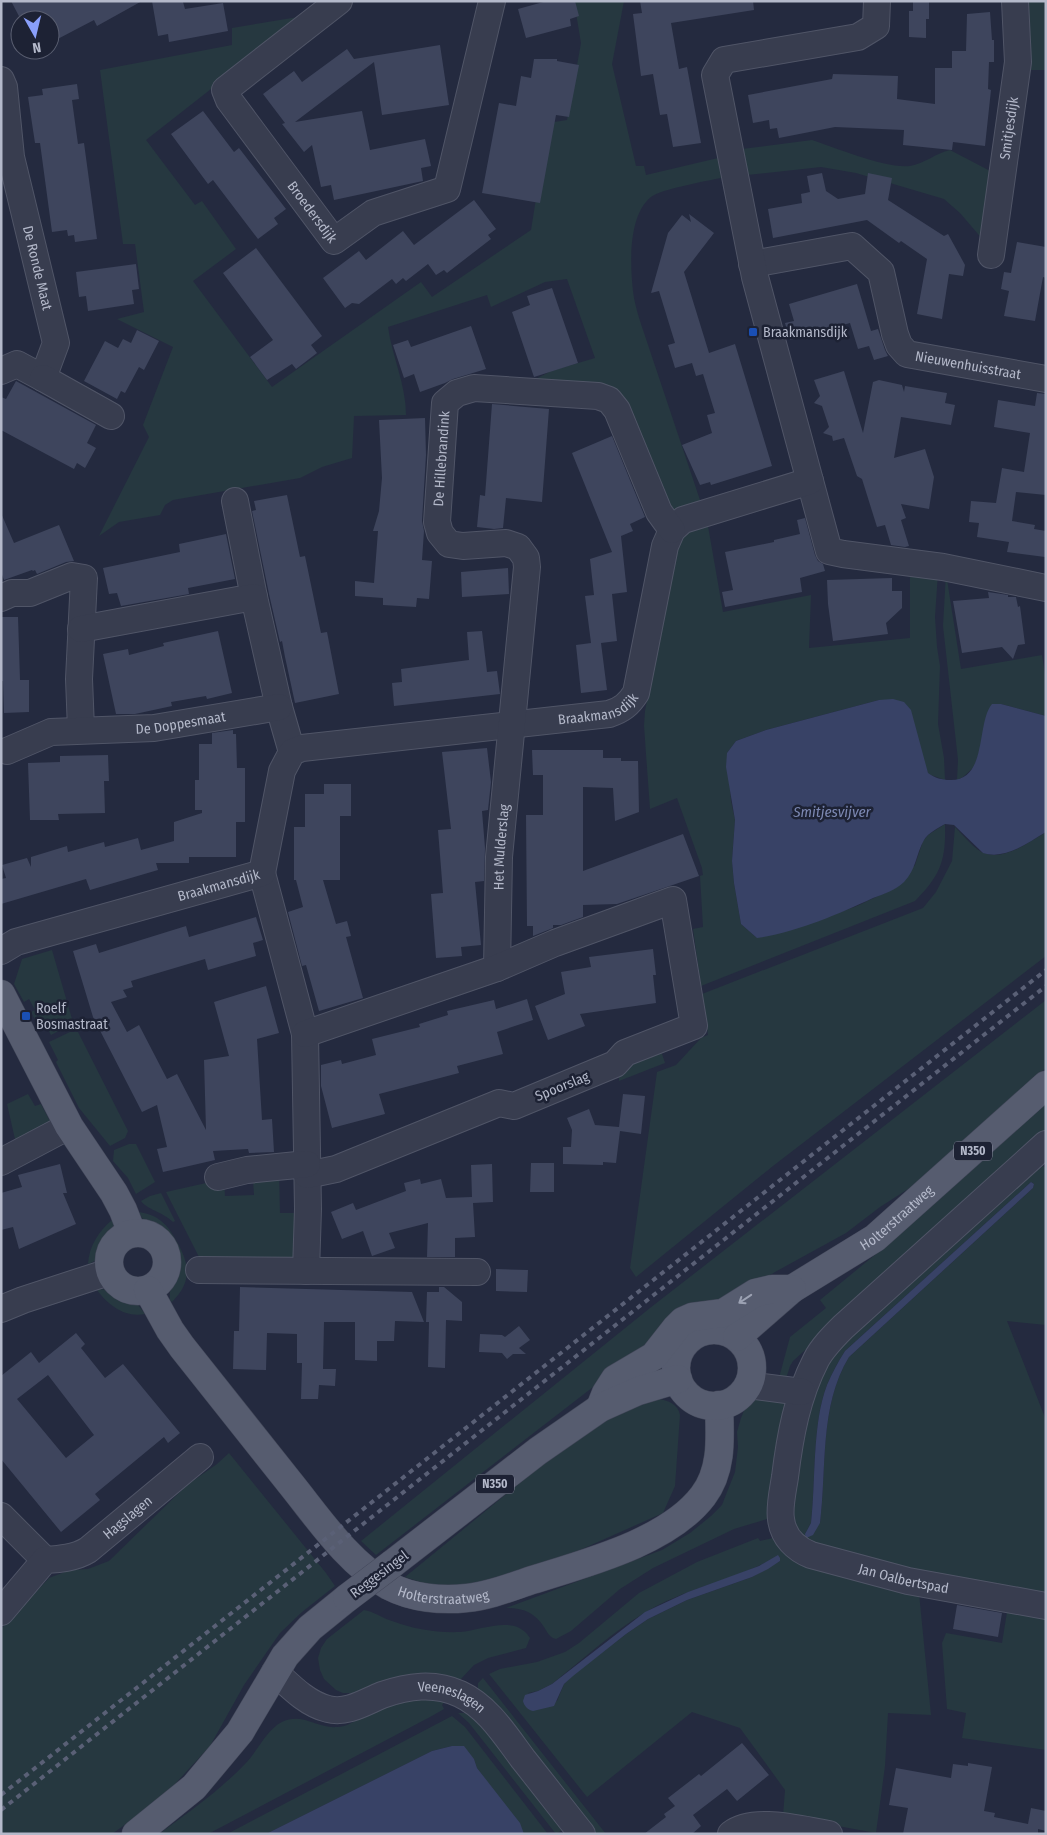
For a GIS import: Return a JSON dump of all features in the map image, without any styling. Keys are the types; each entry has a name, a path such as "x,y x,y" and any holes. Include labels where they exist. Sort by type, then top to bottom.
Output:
{"main road":[{"path":"1,994 69,1126 114,1193 132,1233"},
{"name":"Holterstraatweg","path":"736,1337 792,1289 875,1238 1046,1085"},
{"path":"132,1233 148,1235 157,1240 167,1256 164,1276 158,1284 148,1290 133,1291 125,1289 118,1284 109,1272 108,1262 114,1244 132,1233"},
{"name":"N350","path":"600,1408 606,1393 615,1379 654,1356 683,1321 692,1317 723,1313 755,1293 772,1289 792,1289"},
{"name":"Holterstraatweg","path":"148,1290 170,1330 182,1347 348,1553 361,1566 391,1586 423,1597 452,1599 487,1594 635,1545 673,1524 691,1511 712,1482 717,1468 720,1448 719,1406"},
{"path":"715,1330 727,1332 736,1337 746,1347 751,1359 752,1372 748,1384 736,1399 719,1406 698,1402 686,1393 678,1379 676,1367 683,1345 692,1337 703,1332 715,1330"},
{"name":"Reggesingel","path":"136,1834 194,1787 212,1767 240,1732 285,1656 310,1628 538,1451 600,1408 638,1391 678,1379"}],"street":[{"name":"Broedersdijk","path":"339,1 225,90 229,100 334,241 373,213 448,189 492,1"},
{"path":"877,1 876,26 858,37 724,60 715,75 752,264 829,551 943,567 1046,588"},
{"name":"Smitjesdijk","path":"991,255 1018,62 1015,1"},
{"name":"De Ronde Maat","path":"1,80 4,87 6,160 56,343 43,378"},
{"name":"Nieuwenhuisstraat","path":"752,264 852,246 881,272 895,334 899,345 907,354 1046,379"},
{"path":"1,372 17,364 111,416"},
{"name":"De Hillebrandink","path":"512,726 528,567 526,558 518,547 506,543 462,546 449,544 440,533 437,522 445,403 457,393 474,388 598,396 609,400 617,410 658,512 672,530"},
{"path":"672,530 683,520 810,481"},
{"path":"235,501 254,597 279,707 292,752"},
{"name":"Braakmansdijk","path":"1,951 16,942 262,873 282,771 292,752 302,748 512,726 610,714 621,710 631,701 636,693 665,546 672,530"},
{"path":"1,598 12,593 30,593 72,576 84,578 79,679 81,729"},
{"path":"81,629 254,597"},
{"name":"De Doppesmaat","path":"7,750 51,732 81,729 154,728 279,707"},
{"name":"Het Mulderslag","path":"496,968 499,857 512,726"},
{"path":"262,873 305,1034 308,1209 306,1271"},
{"name":"Spoorslag","path":"218,1178 247,1170 336,1169 498,1103 514,1106 615,1064 625,1053 694,1026 673,900 555,943 496,968"},
{"path":"305,1034 496,968"},
{"path":"1,1162 69,1126"},
{"path":"748,1384 802,1392 817,1357 832,1338 1046,1144"},
{"path":"198,1270 477,1272"},
{"path":"1,1308 109,1272"},
{"name":"Jan Oalbertspad","path":"802,1392 792,1428 781,1520 790,1542 811,1556 908,1581 1046,1606"},
{"name":"Hagslagen","path":"45,1560 82,1554 200,1457"},
{"path":"1,1516 45,1560 1,1612"},
{"name":"Veeneslagen","path":"275,1672 318,1706 330,1710 346,1709 408,1688 434,1686 462,1694 485,1710 582,1834"},
{"path":"731,1834 737,1829 755,1825 829,1834"}],"shaded area":[{"path":"574,1 624,1 612,64 636,166 644,166 646,175 718,158 721,178 664,191 651,197 638,216 634,228 631,255 633,291 638,314 701,503 671,512 621,402 532,381 551,371 595,358 567,279 545,282 491,307 487,295 388,327 404,393 406,415 354,416 352,458 322,467 300,478 173,500 165,505 160,515 119,522 99,536 149,437 143,425 173,347 117,319 144,312 135,244 123,244 100,70 232,45 232,28 304,16 146,140 195,205 202,201 236,249 193,281 272,387 421,282 432,297 531,230 548,123 567,120 581,43"},
{"path":"1024,1 1046,1 1046,70 1024,70"},
{"path":"812,140 861,157 900,166 915,165 950,150 996,174 984,241 960,213 944,199 856,173 821,167 747,175 742,149"},
{"path":"708,526 723,612 811,595 809,648 910,638 910,571 938,573 935,617 940,666 938,724 944,758 945,780 928,774 924,763 879,700 766,730 736,741 727,753 731,801 735,820 732,861 741,924 756,937 790,930 857,906 895,888 915,865 923,841 928,835 945,824 945,837 943,857 936,875 915,901 701,986 693,929 703,927 700,876 703,875 702,868 677,798 650,809 644,726 645,711 676,551 685,531"},
{"path":"946,573 961,669 1042,655 1046,680 1046,716 1001,704 985,722 982,744 974,767 957,780 958,760 943,626"},
{"path":"955,827 977,849 992,855 1008,853 1046,832 1046,956 773,1166 636,1277 630,1268 657,1072 676,1065 701,1038 708,1035 702,994 923,908 936,892 952,861"},
{"path":"52,950 72,1019 68,1026 51,1035 44,1022 38,1025 31,1012 35,1010 29,999 24,1002 14,984 22,959"},
{"path":"1046,1000 1046,1068 919,1182 880,1207 846,1233 775,1272 597,1384 376,1555 361,1541 650,1308"},
{"path":"70,1032 78,1032 128,1131 125,1138 110,1146 79,1108 56,1062 58,1060 49,1042"},
{"path":"660,1048 665,1063 619,1081 619,1069"},
{"path":"28,1094 35,1106 41,1104 54,1129 17,1148 7,1104"},
{"path":"1046,1102 1046,1133 793,1361 786,1379 779,1378 790,1337 826,1308 820,1300 876,1254"},
{"path":"129,1144 136,1144 155,1182 136,1194 128,1178 113,1161 114,1150"},
{"path":"1041,1166 1046,1167 1046,1325 1007,1321 1046,1420 1046,1600 833,1556 791,1532 801,1416 834,1351","holes":["1031,1182 1034,1184 1033,1188 849,1357 839,1376 828,1417 820,1523 805,1534 811,1523 817,1435 822,1400 831,1376 845,1351"]},
{"path":"279,1172 280,1213 295,1213 294,1257 283,1261 199,1257 166,1192 215,1181 224,1182 225,1196 254,1195 253,1180"},
{"path":"161,1193 175,1221 173,1222 141,1201"},
{"path":"139,1212 157,1218 166,1226 174,1236 185,1258 186,1280 172,1302 170,1294 177,1261 176,1255 169,1240 147,1223"},
{"path":"112,1220 115,1221 108,1247 100,1257 88,1264 90,1251 96,1239"},
{"path":"97,1290 116,1291 135,1301 145,1314 131,1314 118,1309 101,1296"},
{"path":"756,1398 787,1401 772,1511 767,1519 734,1529 653,1568 620,1589 571,1631 556,1639 550,1636 541,1622 533,1615 524,1610 506,1608 662,1550 690,1533 711,1516 722,1505 735,1472 738,1447 737,1432 741,1418 745,1408"},
{"path":"659,1399 672,1404 677,1408 680,1415 675,1486 663,1513 544,1566 495,1580 448,1587 423,1583 405,1577 592,1424 630,1407"},
{"path":"229,1453 335,1586 302,1612 280,1633 244,1685 210,1746 162,1798 112,1834 1,1834 1,1629 49,1578 70,1570 88,1569 109,1561 187,1485"},
{"path":"758,1538 760,1541 773,1538 919,1593 931,1715 888,1713 885,1766 876,1833 783,1816 785,1790 740,1728 692,1712 587,1797 489,1674 500,1669 537,1662 565,1652 579,1643 639,1593 697,1562","holes":["772,1559 780,1561 752,1577 687,1600 648,1619 573,1675 564,1684 557,1701 528,1693 538,1691 552,1684 621,1628 661,1604 692,1590 757,1567"]},
{"path":"1008,1606 1046,1613 1046,1750 962,1738 966,1713 947,1709 942,1643 946,1633 1002,1643"},
{"path":"364,1610 400,1624 425,1630 460,1632 507,1625 524,1631 530,1638 526,1648 488,1658 474,1665 460,1680 360,1693 343,1693 336,1690 324,1679 318,1658 321,1648 327,1639"},
{"path":"483,1678 606,1834 597,1834 496,1707 478,1691 478,1683"},
{"path":"404,1699 447,1699 442,1705 444,1709 430,1717 208,1834 159,1834 235,1774 267,1735 282,1722 296,1719 323,1726 341,1727"},
{"path":"458,1713 467,1713 480,1723 565,1828 556,1834 469,1723"},
{"path":"452,1716 465,1727 548,1834 524,1834 477,1768 474,1759 452,1746 432,1751 266,1834 227,1834"}],"water":[{"name":"Smitjesvijver","path":"893,699 904,702 911,710 928,773 944,780 962,778 970,771 976,761 987,713 992,704 1001,704 1046,716 1046,832 1016,849 992,855 983,853 954,825 945,824 926,837 911,872 904,882 897,887 816,922 786,932 757,938 741,924 734,883 732,861 735,820 726,767 727,753 736,741 766,730 879,700"},
{"path":"1031,1182 1034,1184 1033,1188 849,1357 839,1376 828,1417 820,1523 813,1535 806,1538 805,1534 811,1523 813,1507 817,1435 822,1400 831,1376 845,1351"},
{"path":"778,1555 780,1561 752,1577 687,1600 648,1619 626,1634 564,1684 554,1706 533,1711 524,1705 525,1695 552,1684 645,1612 688,1592 759,1566"},
{"path":"452,1746 464,1746 474,1759 477,1768 520,1823 524,1834 266,1834 432,1751"}],"building":[{"path":"11,1 142,1 97,26 94,20 60,38 60,10 16,10"},
{"path":"152,1 183,2 185,9 223,3 228,31 169,42 168,34 158,36"},
{"path":"547,1 575,1 579,16 570,19 571,26 526,38 518,9"},
{"path":"640,1 753,1 754,10 671,23 679,69 687,67 701,143 673,147 667,114 660,115 653,74 641,76 633,14 642,13"},
{"path":"913,1 929,1 929,19 926,19 926,38 909,37 909,11 913,11"},
{"path":"990,12 992,40 994,40 994,62 989,62 988,89 991,90 985,146 953,142 952,150 903,145 904,130 835,127 779,138 777,128 770,129 769,120 753,123 748,95 832,79 833,74 898,76 897,99 935,104 935,68 952,68 952,51 966,51 967,14"},
{"path":"440,45 449,105 382,115 374,62 295,122 362,111 370,150 425,139 431,166 421,168 423,181 334,200 331,185 321,187 312,145 304,152 282,124 285,123 263,94 294,71 302,82 347,49 354,59"},
{"path":"534,59 557,59 557,61 579,65 569,117 556,115 540,203 482,193 499,103 516,106 521,76 531,78"},
{"path":"77,84 79,99 72,100 78,144 84,143 97,239 75,242 74,235 68,236 67,230 52,232 40,143 35,143 28,97 43,95 42,89"},
{"path":"203,111 234,152 239,148 286,209 274,218 278,224 258,239 213,180 208,184 171,134"},
{"path":"822,173 826,191 838,199 865,194 868,173 892,178 888,200 944,236 948,234 965,265 963,276 949,274 942,319 917,314 927,259 901,241 899,243 867,220 773,238 768,209 802,203 801,194 810,192 807,176"},
{"path":"474,200 496,229 488,235 491,239 447,273 444,270 436,275 428,264 406,281 403,278 396,284 392,279 359,304 352,303 345,308 323,278 359,251 366,260 403,231 414,245"},
{"path":"689,214 714,233 684,272 709,353 735,344 772,466 711,485 710,482 700,485 682,445 712,433 707,415 715,413 703,374 696,376 692,363 675,368 668,345 675,343 659,291 651,293 668,233 682,215 691,222"},
{"path":"1017,242 1046,247 1046,278 1043,277 1035,321 1004,316 1009,291 1001,289 1004,272 1011,273"},
{"path":"256,248 322,336 311,345 317,353 296,369 292,364 267,380 250,357 273,340 223,273"},
{"path":"136,264 139,289 132,290 134,304 88,311 86,296 79,297 76,272"},
{"path":"857,284 871,331 878,329 888,356 874,360 869,346 858,349 850,323 790,340 785,323 794,321 789,304"},
{"path":"552,288 578,363 534,377 512,312 530,305 527,296"},
{"path":"471,326 486,369 420,392 414,374 404,378 393,345 408,340 411,347"},
{"path":"137,330 159,341 144,370 139,367 125,393 121,391 117,399 84,381 105,341 118,348 123,339 131,343"},
{"path":"844,371 863,433 873,382 879,380 902,385 904,392 905,386 947,393 945,403 955,405 951,425 901,417 894,458 925,449 934,477 929,509 901,504 906,518 901,520 909,546 891,545 885,525 877,527 862,479 857,476 844,438 833,441 832,436 823,433 829,427 822,406 814,403 820,396 814,380"},
{"path":"16,381 96,425 87,443 96,448 85,468 77,463 74,469 1,430 1,397 6,399"},
{"path":"1037,393 1046,394 1046,495 1016,492 1012,521 1035,525 1034,529 1046,531 1045,557 1007,552 1009,542 977,537 979,523 969,522 971,501 996,503 1002,468 1024,472 1030,433 994,427 998,400 1035,406"},
{"path":"492,404 549,409 542,502 506,498 503,528 494,529 477,527 480,495 485,496"},
{"path":"425,418 426,455 422,560 432,561 429,599 417,598 416,607 383,605 383,598 355,596 355,581 374,583 378,531 373,531 379,511 382,478 379,420"},
{"path":"612,436 645,517 630,524 633,531 621,536 627,592 612,594 617,641 601,643 607,690 581,693 576,645 591,643 585,596 594,595 590,559 612,552 572,453"},
{"path":"287,495 300,557 305,556 321,633 327,632 339,694 295,703 282,641 280,642 269,594 252,511 256,510 254,501"},
{"path":"1,513 14,543 59,525 74,561 66,562 37,574 35,570 32,570 4,580 1,572"},
{"path":"805,518 815,555 818,561 823,564 825,571 800,578 802,592 725,607 722,592 733,590 725,552 774,542 774,540 800,534 797,520"},
{"path":"226,534 235,579 188,588 189,594 121,606 117,593 109,594 103,568 180,552 179,544"},
{"path":"508,568 509,594 462,597 461,572"},
{"path":"892,578 892,591 902,591 902,608 886,623 888,634 833,641 827,580"},
{"path":"988,592 1016,597 1018,607 1020,606 1025,644 1018,645 1013,659 1002,647 962,653 953,601 989,598"},
{"path":"1,617 18,617 20,680 29,680 29,712 4,713 3,681 1,681"},
{"path":"218,631 232,693 207,699 206,696 171,702 172,706 135,714 116,714 103,654 128,649 129,655 164,646 163,643"},
{"path":"482,631 487,672 497,671 500,694 394,706 392,683 402,682 401,669 469,660 467,632"},
{"path":"233,730 233,734 236,734 237,768 245,768 245,822 236,822 236,857 189,857 189,863 156,863 158,870 90,890 86,879 1,904 1,879 6,878 2,865 27,858 31,867 31,857 67,846 68,852 104,842 105,847 138,838 141,850 174,841 174,822 202,813 202,810 195,810 195,780 199,780 199,744 212,744 212,733"},
{"path":"487,748 491,782 488,810 482,811 485,848 484,881 475,882 481,945 461,947 462,956 436,958 431,894 443,893 438,830 451,829 442,752"},
{"path":"532,750 603,750 603,758 621,758 621,761 638,761 639,812 615,821 613,788 583,787 583,871 683,834 699,876 617,904 583,905 583,917 561,925 553,925 553,928 533,936 533,926 527,926 526,815 543,815 543,775 533,775"},
{"path":"108,755 109,781 104,781 105,813 58,814 59,820 30,820 28,763 60,762 60,756"},
{"path":"324,784 351,784 351,816 340,816 340,880 323,880 336,924 347,921 351,936 346,937 363,998 319,1011 306,965 302,966 288,912 303,907 296,880 294,880 294,827 305,827 305,794 324,794"},
{"path":"256,917 263,940 253,943 256,956 208,970 205,959 131,981 133,987 123,990 127,997 111,1002 127,1032 139,1025 167,1079 177,1074 206,1130 204,1060 229,1056 214,1002 266,986 279,1033 257,1039 262,1120 272,1119 274,1152 249,1153 248,1149 213,1151 215,1160 163,1172 157,1149 167,1147 157,1105 142,1112 93,1017 73,951 96,944 99,953 186,926 189,937"},
{"path":"653,949 656,975 653,975 656,1003 580,1014 585,1026 548,1040 535,1006 565,994 561,972 591,967 589,957"},
{"path":"527,999 533,1020 497,1032 503,1054 457,1066 459,1073 379,1094 385,1114 332,1128 321,1086 321,1065 341,1060 342,1064 376,1055 372,1039 420,1027 419,1024 448,1015 447,1011 494,1000 496,1009"},
{"path":"623,1094 645,1096 641,1134 620,1131 616,1163 603,1162 603,1165 563,1164 563,1147 571,1147 572,1130 567,1118 589,1109 595,1125 619,1127"},
{"path":"531,1163 554,1163 554,1192 530,1192"},
{"path":"60,1164 67,1193 63,1193 76,1224 19,1249 13,1227 1,1230 1,1193 22,1187 18,1175"},
{"path":"492,1164 493,1202 473,1203 475,1237 455,1238 455,1257 427,1257 428,1223 389,1233 395,1248 372,1256 363,1231 342,1239 331,1212 353,1203 356,1210 406,1191 404,1183 420,1179 421,1184 441,1179 446,1198 472,1197 471,1165"},
{"path":"496,1269 528,1270 527,1292 496,1291"},
{"path":"240,1287 412,1292 424,1322 395,1321 394,1341 377,1341 377,1361 355,1360 355,1322 324,1322 323,1369 336,1369 335,1386 319,1385 318,1399 301,1399 302,1363 297,1363 297,1334 267,1333 266,1370 233,1369 234,1331 239,1331"},
{"path":"439,1287 444,1287 462,1302 462,1321 446,1320 445,1368 428,1367 429,1322 426,1322 427,1292 439,1292"},
{"path":"519,1326 530,1340 519,1348 526,1354 513,1354 507,1359 502,1353 479,1352 480,1334 502,1335 505,1337"},
{"path":"76,1333 85,1344 81,1348 105,1378 123,1364 180,1433 168,1443 164,1437 95,1494 100,1500 61,1532 1,1459 1,1376 31,1352 39,1363","holes":["48,1375 94,1435 66,1458 17,1399"]},
{"path":"957,1605 1002,1613 998,1637 953,1629"},
{"path":"742,1743 769,1775 737,1801 727,1789 693,1815 701,1826 692,1834 644,1834 666,1817 664,1814 675,1806 668,1798 699,1774 701,1776"},
{"path":"968,1763 992,1767 984,1811 995,1813 994,1817 1028,1824 1031,1808 1046,1811 1046,1831 1038,1829 1038,1834 903,1834 908,1808 889,1805 896,1768 951,1778 953,1764 968,1766"}],"railway":[{"path":"1,1795 1046,970"},
{"path":"1,1810 1046,986"}],"place":[{"name":"Braakmansdijk","path":"753,332"},
{"name":"Roelf Bosmastraat","path":"26,1016"}]}
